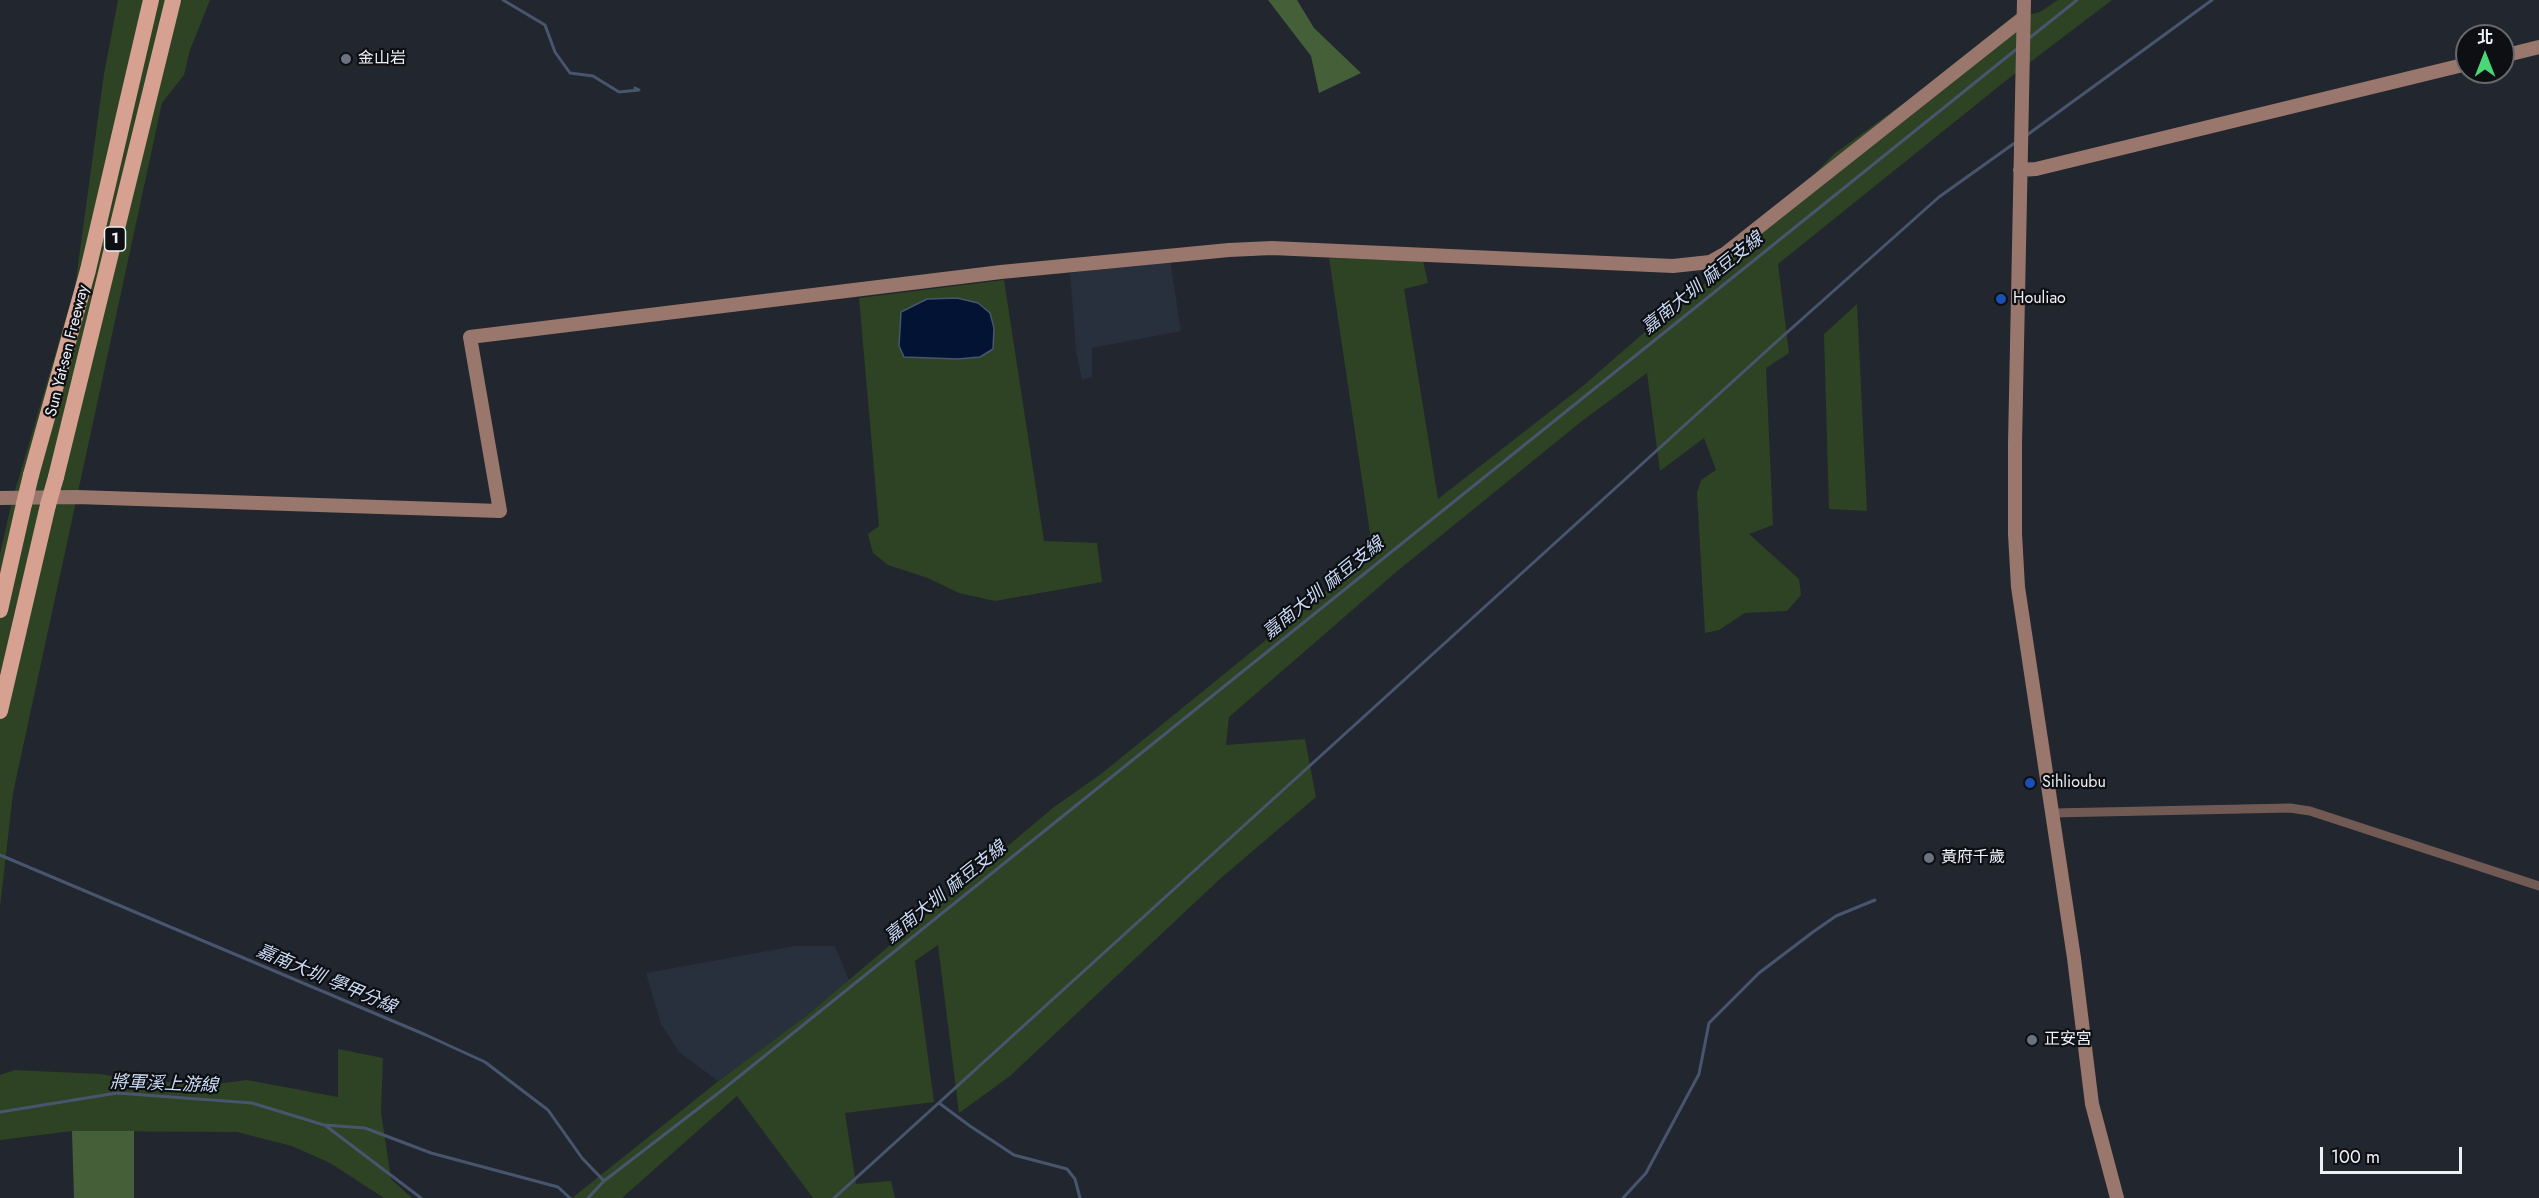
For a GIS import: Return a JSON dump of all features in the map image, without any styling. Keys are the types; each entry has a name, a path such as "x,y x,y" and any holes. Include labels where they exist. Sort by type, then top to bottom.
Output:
{"highway":[{"name":"Sun Yat-sen Freeway","path":"0,610 24,504 88,270 151,0"},
{"name":"Sun Yat-sen Freeway","path":"0,711 48,506 173,0"}],"street":[{"path":"2024,0 2015,534 2020,608 2052,813 2092,1104 2117,1198"},
{"path":"0,498 77,497 501,511 470,337 1033,268 1229,250 1272,248 1672,266 1710,262 1726,253 2023,24"},
{"path":"2515,53 2539,47"},
{"path":"2020,170 2036,169 2455,67"},
{"path":"2052,813 2290,808 2310,812 2539,886"}],"shaded area":[{"path":"1170,260 1181,331 1092,348 1092,377 1082,380 1076,350 1070,273"},
{"path":"795,946 835,946 849,980 806,1016 718,1081 679,1052 661,1024 646,973"}],"green space":[{"path":"118,0 210,0 190,50 184,75 162,103 13,793 0,907 0,554 12,501 75,287 104,74"},
{"path":"1268,0 1297,0 1314,28 1361,73 1319,93 1311,56"},
{"path":"2058,0 2112,0 2008,79 1778,264 1789,353 1766,368 1773,525 1749,534 1799,579 1801,595 1787,611 1745,613 1719,630 1705,633 1697,493 1701,480 1716,470 1704,438 1660,471 1647,373 1582,421 1395,573 1229,717 1226,745 1305,739 1316,797 1221,878 1010,1076 959,1113 938,945 915,961 934,1102 845,1113 856,1184 891,1181 895,1198 813,1198 737,1096 622,1198 572,1198 721,1079 806,1016 1054,807 1101,774 1373,553 1329,258 1423,261 1428,283 1404,289 1438,499 1584,385 1718,273 1834,154 1904,103 2010,19 2040,12"},
{"path":"1004,280 1044,541 1097,543 1102,582 995,601 959,593 928,578 888,565 873,553 868,534 879,526 859,298"},
{"path":"1857,304 1867,511 1829,509 1824,334"},
{"path":"338,1049 383,1058 381,1112 391,1179 412,1198 384,1198 330,1163 292,1146 237,1132 72,1131 0,1140 0,1075 15,1070 100,1074 142,1081 216,1084 247,1080 338,1097"},
{"path":"72,1131 134,1131 134,1198 74,1198"}],"water":[{"path":"957,298 978,303 990,313 994,328 993,349 980,357 958,359 904,357 899,346 901,312 927,299"}],"waterway":[{"path":"503,0 545,25 555,52 570,73 593,76 619,92 639,90 635,88"},
{"name":"嘉南大圳 麻豆支線","path":"2027,40 2077,0"},
{"path":"2027,135 2212,0"},
{"name":"嘉南大圳 麻豆支線","path":"588,1198 604,1181 721,1091 2018,48"},
{"path":"834,1198 1774,344 1939,197 2016,142"},
{"name":"嘉南大圳 學甲分線","path":"0,855 485,1062 548,1110 582,1158 604,1181"},
{"path":"1623,1198 1646,1173 1699,1074 1709,1023 1759,973 1813,932 1836,916 1875,900"},
{"name":"將軍溪上游線","path":"0,1112 117,1093 252,1103 324,1125 365,1128 431,1153 558,1187 570,1198"},
{"path":"939,1103 1014,1155 1067,1169 1075,1179 1080,1198"},
{"path":"326,1126 421,1198"}],"place":[{"name":"金山岩","path":"346,59"},
{"name":"Houliao","path":"2001,299"},
{"name":"Sihlioubu","path":"2030,783"},
{"name":"黃府千歲","path":"1929,858"},
{"name":"正安宮","path":"2032,1040"}]}
